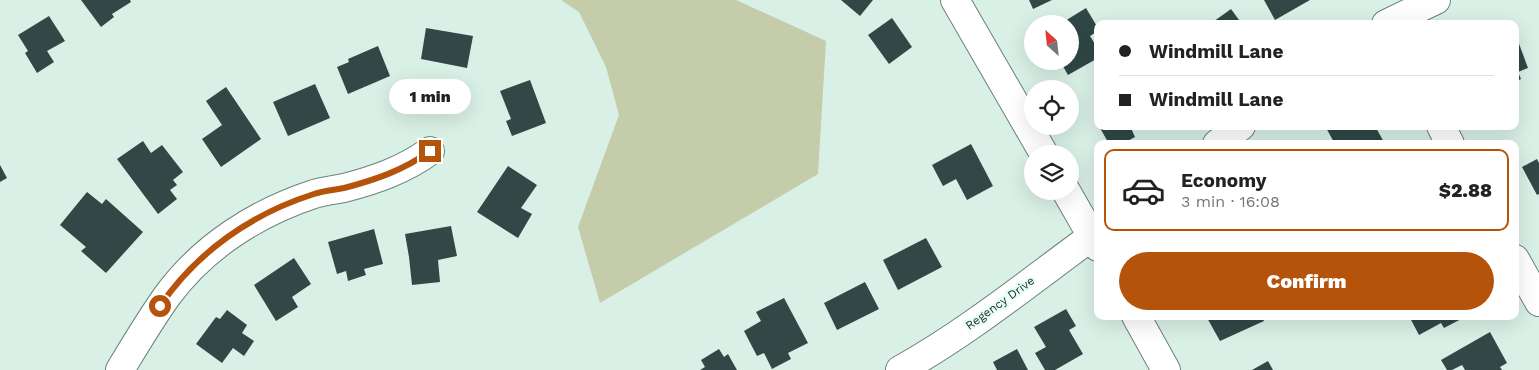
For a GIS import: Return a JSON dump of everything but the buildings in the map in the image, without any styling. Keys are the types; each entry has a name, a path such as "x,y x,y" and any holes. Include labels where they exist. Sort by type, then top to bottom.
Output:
{"street":[{"path":"955,0 1039,145"},
{"path":"1394,20 1436,0"},
{"path":"1222,140 1236,130"},
{"path":"120,370 168,295 186,274 206,254 246,224 269,212 316,193 344,188 391,174 413,164 430,151"},
{"path":"1072,200 1094,235"},
{"name":"Regency Drive","path":"900,370 927,355 1094,239"},
{"path":"1519,266 1539,302"},
{"path":"1138,320 1166,370"}],"green space":[{"path":"561,0 736,0 826,41 818,174 600,303 578,227 619,115 606,67 579,12"}],"route":[{"path":"160,306 186,274 206,254 246,224 269,212 316,193 344,188 391,174 413,164 430,151"}]}
